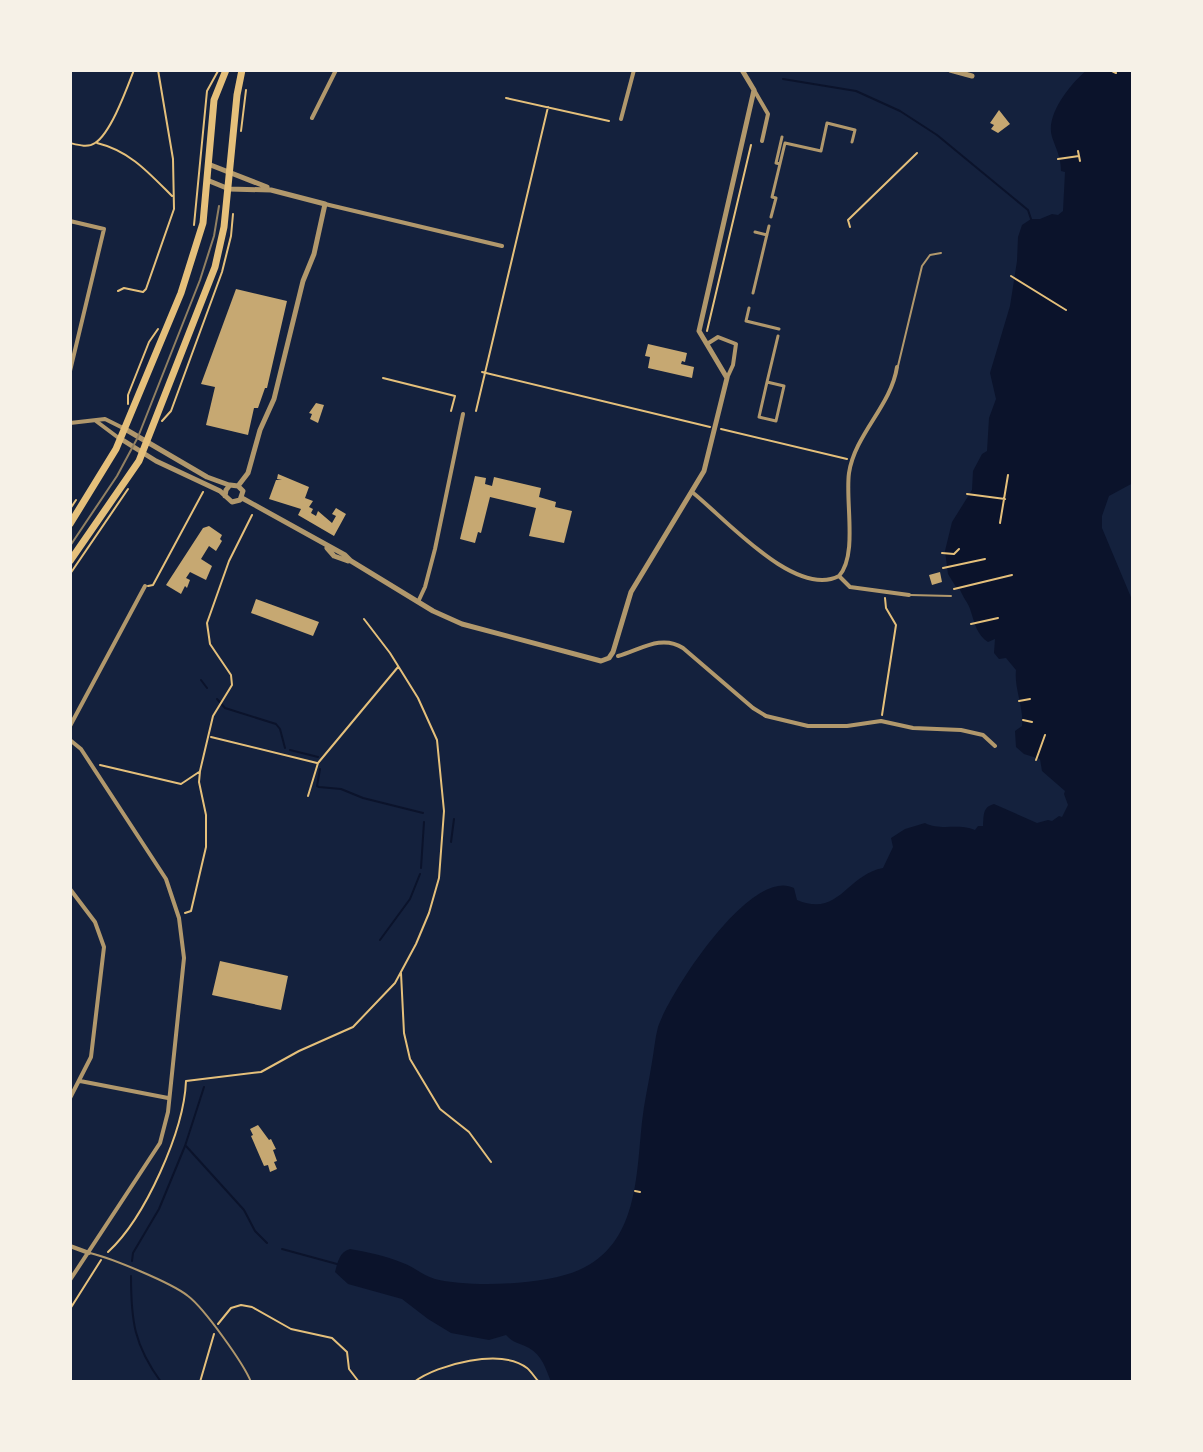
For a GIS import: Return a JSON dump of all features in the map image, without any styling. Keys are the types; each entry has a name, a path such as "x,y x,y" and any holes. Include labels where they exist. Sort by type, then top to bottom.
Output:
{"main road":[{"path":"70,524 104,472 121,439 192,262 203,223 207,180 204,162 214,100 226,70"},
{"path":"70,561 131,474 142,453 215,267 224,227 242,70"}],"street":[{"path":"312,118 336,70"},
{"path":"621,119 634,70"},
{"path":"742,70 768,114 762,141"},
{"path":"950,70 973,73"},
{"path":"727,378 699,335 699,327 754,90"},
{"path":"771,217 776,198 772,197 785,143 821,151 827,123 855,130 852,142"},
{"path":"780,164 776,163 782,137"},
{"path":"204,162 271,190 502,246"},
{"path":"207,180 229,189 271,190"},
{"path":"238,486 248,473 263,422 274,399 325,204"},
{"path":"70,221 104,229 70,371"},
{"path":"753,293 769,226"},
{"path":"756,233 767,235"},
{"path":"749,308 746,321 779,329"},
{"path":"767,382 784,386 776,421 759,417 767,382 778,336"},
{"path":"615,655 631,592 707,463 736,344 718,337 705,345"},
{"path":"692,492 783,567 811,579 830,580 839,576 848,559 852,460 894,382 897,367"},
{"path":"418,602 437,540 463,414"},
{"path":"70,416 71,423 105,419 207,477 238,486 243,491 242,498"},
{"path":"96,421 142,453 232,502 242,498"},
{"path":"225,496 230,485"},
{"path":"242,498 326,547 342,553 418,602 449,618 490,633 601,661 660,642 672,643 683,648 766,716 808,726 847,726 881,721 913,728 961,730 983,735 995,746"},
{"path":"839,576 850,587 909,595"},
{"path":"70,726 145,586"},
{"path":"70,740 81,749 159,867 176,905 183,942 184,972 163,1135 155,1154 70,1280"},
{"path":"70,889 95,922 103,942 91,1057 70,1098"},
{"path":"80,1081 170,1098"},
{"path":"70,1246 89,1253"}],"lane":[{"path":"897,367 922,266 930,255 941,253"},
{"path":"909,595 951,596"},
{"path":"89,1253 187,1295 215,1329 251,1382"}],"path":[{"path":"96,143 112,119 134,70"},
{"path":"118,291 124,288 143,292 146,289 173,213 173,159 158,70"},
{"path":"1110,70 1116,73"},
{"path":"506,98 609,121"},
{"path":"476,411 548,107"},
{"path":"70,143 114,147 131,157 174,197"},
{"path":"707,331 751,145"},
{"path":"1078,151 1080,161"},
{"path":"850,227 848,220 917,153"},
{"path":"1058,159 1079,156"},
{"path":"194,229 204,162"},
{"path":"159,424 171,411 222,272 231,236 232,212"},
{"path":"1011,276 1066,310"},
{"path":"127,408 128,395 149,342 160,326"},
{"path":"484,372 710,427"},
{"path":"383,378 455,396 451,411"},
{"path":"721,429 852,460"},
{"path":"1000,523 1008,475"},
{"path":"145,586 153,585 203,492"},
{"path":"967,494 1005,499"},
{"path":"185,913 191,911 206,847 206,815 199,782 200,771 218,706 230,691 232,678 210,644 207,623 229,561 252,515"},
{"path":"942,553 954,554 959,549"},
{"path":"943,568 985,559"},
{"path":"954,589 1012,575"},
{"path":"881,721 896,626 885,604 885,592"},
{"path":"971,624 998,618"},
{"path":"70,1309 104,1257 133,1223 177,1130 185,1100 186,1081 261,1072 353,1027 395,983 416,944 436,894 444,811 437,740 399,666 364,619"},
{"path":"308,796 318,763 399,666"},
{"path":"1019,701 1030,699"},
{"path":"1023,720 1032,722"},
{"path":"1036,760 1045,735"},
{"path":"208,737 318,763"},
{"path":"99,765 181,784 200,771"},
{"path":"401,972 404,1033 410,1059 440,1109 469,1132 491,1162"},
{"path":"635,1191 640,1192"},
{"path":"200,1382 215,1329 231,1308 241,1305 252,1307 291,1329 332,1338 347,1352 349,1369 359,1382"},
{"path":"414,1382 447,1364 491,1360 507,1360 526,1367 539,1382"}],"water":[{"path":"1087,70 1133,70 1133,483 1109,496 1102,516 1102,528 1133,602 1133,1382 551,1382 537,1354 506,1335 489,1340 451,1333 402,1299 348,1284 335,1272 341,1255 350,1249 397,1261 435,1279 468,1284 508,1284 547,1279 579,1270 598,1258 613,1244 630,1207 658,1027 678,987 714,936 735,913 756,896 776,886 794,888 797,900 811,904 833,900 860,878 883,868 893,847 891,838 905,829 925,823 975,830 983,826 986,810 994,804 1037,823 1062,817 1068,805 1065,791 1042,771 1040,759 1024,754 1016,747 1015,731 1022,726 1022,719 1016,670 1006,658 999,659 994,653 995,639 988,642 979,633 959,587 948,574 945,551 952,522 972,490 973,471 987,451 989,418 996,399 990,373 1010,306 1022,225 1031,219 1058,215 1063,211 1065,172 1061,171 1052,137 1052,119 1067,91"}],"building":[{"path":"999,110 1010,124 998,133 991,129 994,125 990,123"},
{"path":"236,289 287,301 267,388 258,408 254,408 248,435 206,425 215,387 201,384"},
{"path":"648,344 687,353 685,362 681,364 694,367 692,378 648,368 650,357 645,356"},
{"path":"316,403 324,405 318,423 310,419 312,414 309,413"},
{"path":"278,474 309,487 305,498 313,501 309,507 316,516 318,511 332,523 336,508 346,514 334,536 298,515 301,509 269,499 276,480 282,480 277,479"},
{"path":"475,476 486,478 485,484 492,486 494,477 541,488 539,497 556,502 555,507 572,511 564,543 529,536 536,508 490,497 481,533 478,532 475,543 460,539"},
{"path":"209,526 222,535 216,551 209,546 201,559 212,566 206,580 190,572 186,578 190,580 187,588 185,586 181,594 166,585 203,528"},
{"path":"940,572 942,582 932,585 929,575"},
{"path":"256,599 319,622 313,636 251,613"},
{"path":"220,961 288,976 281,1010 212,995"},
{"path":"258,1125 276,1149 273,1150 277,1169 270,1172 268,1165 264,1166 251,1136 250,1129"}],"waterway":[{"path":"783,79 856,91 900,111 937,135 1028,210 1031,219"},
{"path":"201,680 207,688"},
{"path":"217,699 225,708 276,724 285,748"},
{"path":"290,750 318,757"},
{"path":"320,769 319,787 341,789 363,798 423,813"},
{"path":"451,842 454,819"},
{"path":"421,868 424,822"},
{"path":"380,940 410,899 420,874"},
{"path":"132,1261 133,1253 159,1209 185,1146 204,1087"},
{"path":"186,1146 244,1210 255,1231 267,1243"},
{"path":"282,1249 337,1264"},
{"path":"131,1276 136,1332 145,1356 161,1382"}],"tram line":[{"path":"70,546 117,476 138,437 200,280 214,236 219,206"}]}
